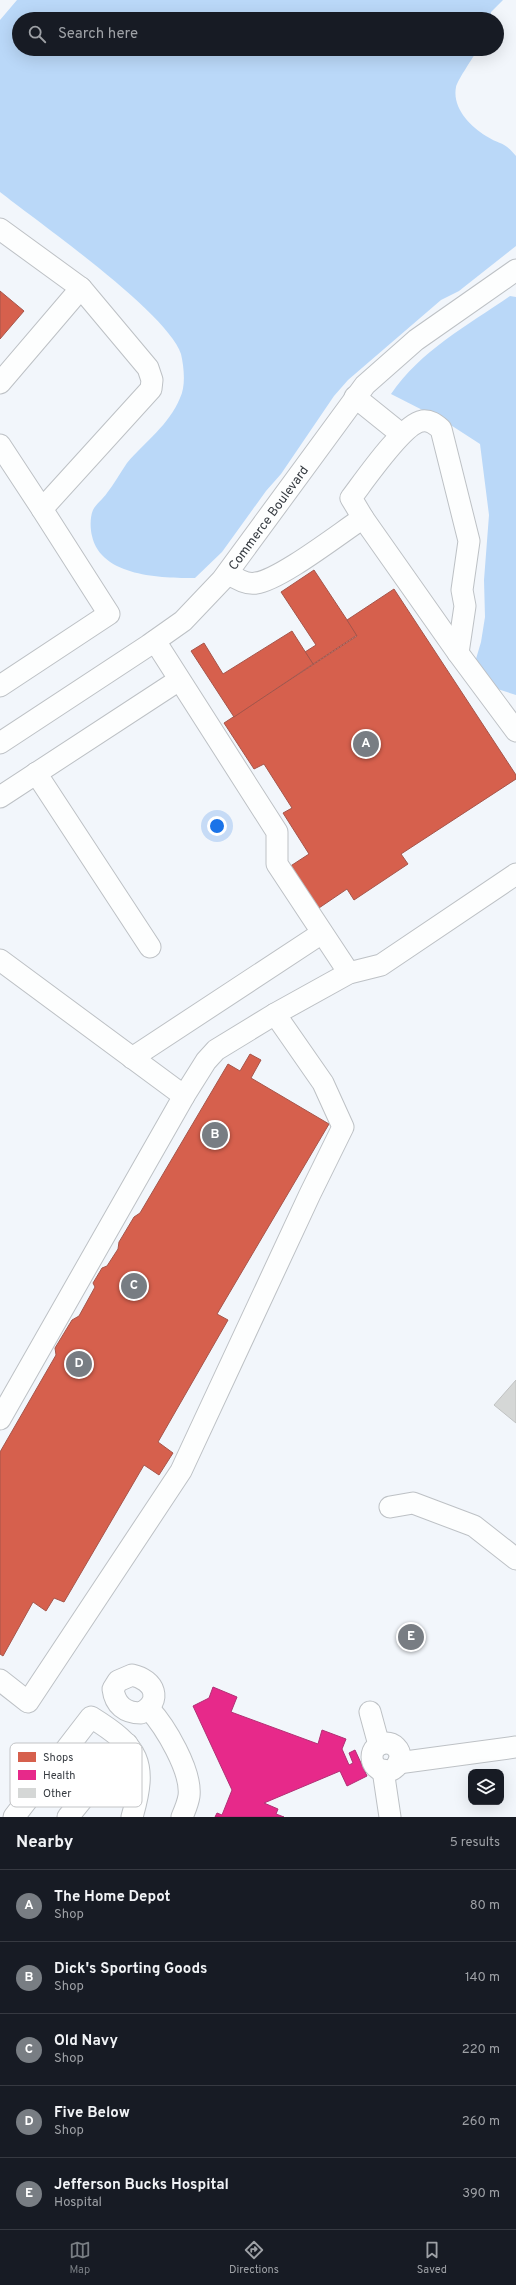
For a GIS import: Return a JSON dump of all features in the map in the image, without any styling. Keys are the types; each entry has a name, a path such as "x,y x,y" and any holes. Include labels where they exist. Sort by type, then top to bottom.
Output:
{"street":[{"path":"0,228 81,288 148,368 152,380 151,389 42,508"},
{"name":"Commerce Boulevard","path":"0,743 184,621 228,573 355,397 387,363 416,340 516,270"},
{"path":"0,383 81,288"},
{"path":"355,397 401,434"},
{"path":"458,653 465,606 462,590 469,541 441,429 433,422 421,421 406,429 401,434 351,498 363,518 458,653 516,731"},
{"path":"0,445 109,614 0,686"},
{"path":"228,573 236,579 255,584 279,574 363,518"},
{"path":"155,641 277,832 277,864 349,972"},
{"path":"0,797 180,680"},
{"path":"36,773 150,947"},
{"path":"0,1420 184,1096 206,1061 216,1050 275,1014 349,972 382,965 516,874"},
{"path":"132,1058 322,933"},
{"path":"0,960 184,1096"},
{"path":"0,1680 28,1702 181,1471 310,1194 343,1127 323,1083 275,1014"},
{"path":"390,1507 413,1502 467,1523 474,1526 516,1559"},
{"path":"71,1743 91,1717 98,1705 123,1678 132,1675 140,1676 148,1683 154,1692 154,1701 149,1709 141,1713 126,1710 116,1700 113,1689"},
{"path":"149,1709 166,1729 188,1783 189,1796 182,1817"},
{"path":"370,1712 378,1745 386,1743 394,1745 399,1752 391,1767 390,1817"},
{"path":"91,1717 126,1743"},
{"path":"391,1767 516,1747"},
{"path":"14,1817 22,1807"},
{"path":"68,1817 76,1807"},
{"path":"132,1817 135,1807"}],"shaded area":[{"path":"17,0 503,0 491,12 12,12 12,56 474,56 457,83 455,95 457,102 468,122 486,136 505,145 516,156 516,246 459,291 441,300 348,380 334,396 281,474 266,491 222,552 195,578 150,576 120,567 107,560 98,550 92,536 91,519 94,508 110,490 127,463 170,417 175,408 183,388 183,365 181,354 171,336 153,316 100,269 0,192 0,20"},
{"path":"510,296 516,297 516,695 482,684 473,669 481,642 485,617 484,580 489,515 480,444 446,422 391,394 416,365 430,352 462,328"}],"building: Shops":[{"path":"0,291 24,311 0,339"},
{"path":"314,570 357,635 313,664 305,652 316,645 281,592"},
{"path":"394,589 516,775 516,779 401,854 408,864 354,900 347,889 316,910 289,867 309,854 283,813 292,808 264,764 254,769 224,723 357,636 347,620"},
{"path":"292,631 313,664 234,717 191,651 204,643 223,674"},
{"path":"250,1054 261,1060 251,1078 329,1124 217,1314 228,1320 158,1442 173,1453 159,1475 144,1465 64,1602 54,1598 46,1611 33,1602 3,1656 0,1654 0,1452 56,1355 55,1348 72,1320 79,1316 95,1287 93,1283 102,1268 107,1266 118,1249 119,1242 134,1217 140,1213 228,1064 240,1071"}],"building: Health":[{"path":"213,1687 237,1697 231,1712 318,1744 322,1730 346,1739 342,1749 349,1765 353,1763 349,1753 355,1750 367,1776 347,1786 340,1771 264,1803 278,1809 276,1814 284,1817 215,1817 217,1813 222,1815 232,1790 193,1706 209,1698"}],"building: Other":[{"path":"516,1380 516,1423 494,1405"}],"place":[{"name":"The Home Depot","path":"366,744"},
{"name":"Dick's Sporting Goods","path":"215,1135"},
{"name":"Old Navy","path":"134,1286"},
{"name":"Five Below","path":"79,1364"},
{"name":"Jefferson Bucks Hospital","path":"411,1637"}]}
